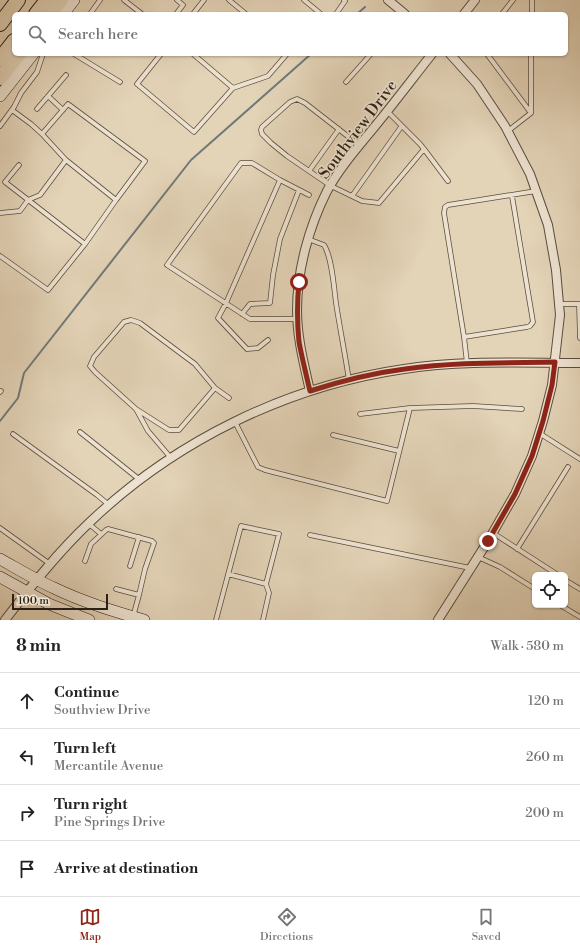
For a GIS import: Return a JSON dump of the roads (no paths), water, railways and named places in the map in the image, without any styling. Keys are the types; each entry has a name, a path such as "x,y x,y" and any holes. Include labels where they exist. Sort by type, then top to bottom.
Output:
{"highway":[{"path":"0,11 10,0"},
{"path":"0,24 18,0"},
{"path":"38,12 47,0"},
{"path":"52,12 61,0"},
{"path":"0,59 12,44"},
{"path":"0,78 17,56"}],"main road":[{"path":"65,12 74,0"},
{"path":"0,96 31,56"},
{"path":"0,559 67,594 101,607 138,618"},
{"path":"0,577 49,604 89,620"}],"street":[{"path":"388,0 403,12"},
{"path":"466,12 475,0"},
{"name":"Southview Drive","path":"310,391 299,340 298,298 303,260 316,216 330,186 359,145 430,56"},
{"path":"438,620 504,513 518,488 532,456 552,385 560,315 556,270 548,225 530,174 508,131 477,84 452,56"},
{"path":"5,620 27,591 88,523 140,480 171,458 199,440 235,422 310,391 375,374 405,369 467,364 555,362 580,363"}],"lane":[{"path":"91,12 100,0"},
{"path":"124,0 139,12"},
{"path":"177,0 183,4 177,12"},
{"path":"195,12 204,0"},
{"path":"229,0 244,12"},
{"path":"304,0 318,12"},
{"path":"337,12 345,1 344,0"},
{"path":"504,12 513,0"},
{"path":"532,0 532,12"},
{"path":"0,126 12,110 21,93 37,72 42,56"},
{"path":"77,56 120,82"},
{"path":"159,56 137,84 194,132 233,88 268,76 285,56"},
{"path":"195,56 233,88"},
{"path":"346,82 369,56"},
{"path":"488,56 531,113"},
{"path":"492,61 493,56"},
{"path":"531,56 531,113"},
{"path":"37,109 66,75"},
{"path":"48,96 63,110"},
{"path":"359,145 320,114 299,100 290,102 262,127 261,130 262,134 282,152 330,186 362,201 379,203 424,149"},
{"path":"0,256 48,290 85,244 145,161 68,104 42,134"},
{"path":"12,110 42,134 66,160 116,200"},
{"path":"386,111 420,144 448,181"},
{"path":"508,131 531,113"},
{"path":"352,196 402,127"},
{"path":"309,171 339,129"},
{"path":"0,213 20,211 28,200 40,195 66,160"},
{"path":"298,319 250,319 166,265 241,163 252,163 309,195"},
{"path":"19,165 6,182 85,244"},
{"path":"268,340 258,348 247,350 218,318 280,180"},
{"path":"242,314 250,304 270,303 273,275 280,239 299,190"},
{"path":"467,364 444,213 445,207 448,205 536,191"},
{"path":"464,337 527,327 533,322 512,196"},
{"path":"308,239 324,245 327,250 349,380"},
{"path":"559,304 580,304 580,338"},
{"path":"215,388 179,430 168,430 136,408 90,366 94,357 124,322 131,320 140,323 195,364 215,388 229,398"},
{"path":"360,414 410,408 473,406 522,409"},
{"path":"136,408 148,431 171,458"},
{"path":"235,422 258,467 387,501 410,408"},
{"path":"80,432 140,480"},
{"path":"539,433 580,459"},
{"path":"13,434 97,494 109,505"},
{"path":"333,435 399,451"},
{"path":"517,549 568,467"},
{"path":"88,523 101,534"},
{"path":"216,620 241,526 279,534 266,584 269,593 263,620"},
{"path":"0,528 51,564"},
{"path":"85,561 91,544 108,529 139,537 154,543 145,569 139,595 138,618"},
{"path":"492,533 553,572"},
{"path":"310,536 471,568"},
{"path":"130,566 139,537"},
{"path":"478,557 500,567 532,587"},
{"path":"228,574 266,584"},
{"path":"568,582 580,589"},
{"path":"116,589 139,595"},
{"path":"565,608 580,617"}],"waterway":[{"path":"359,12 365,7"},
{"path":"0,421 18,398 24,373 191,160 309,56"}]}
